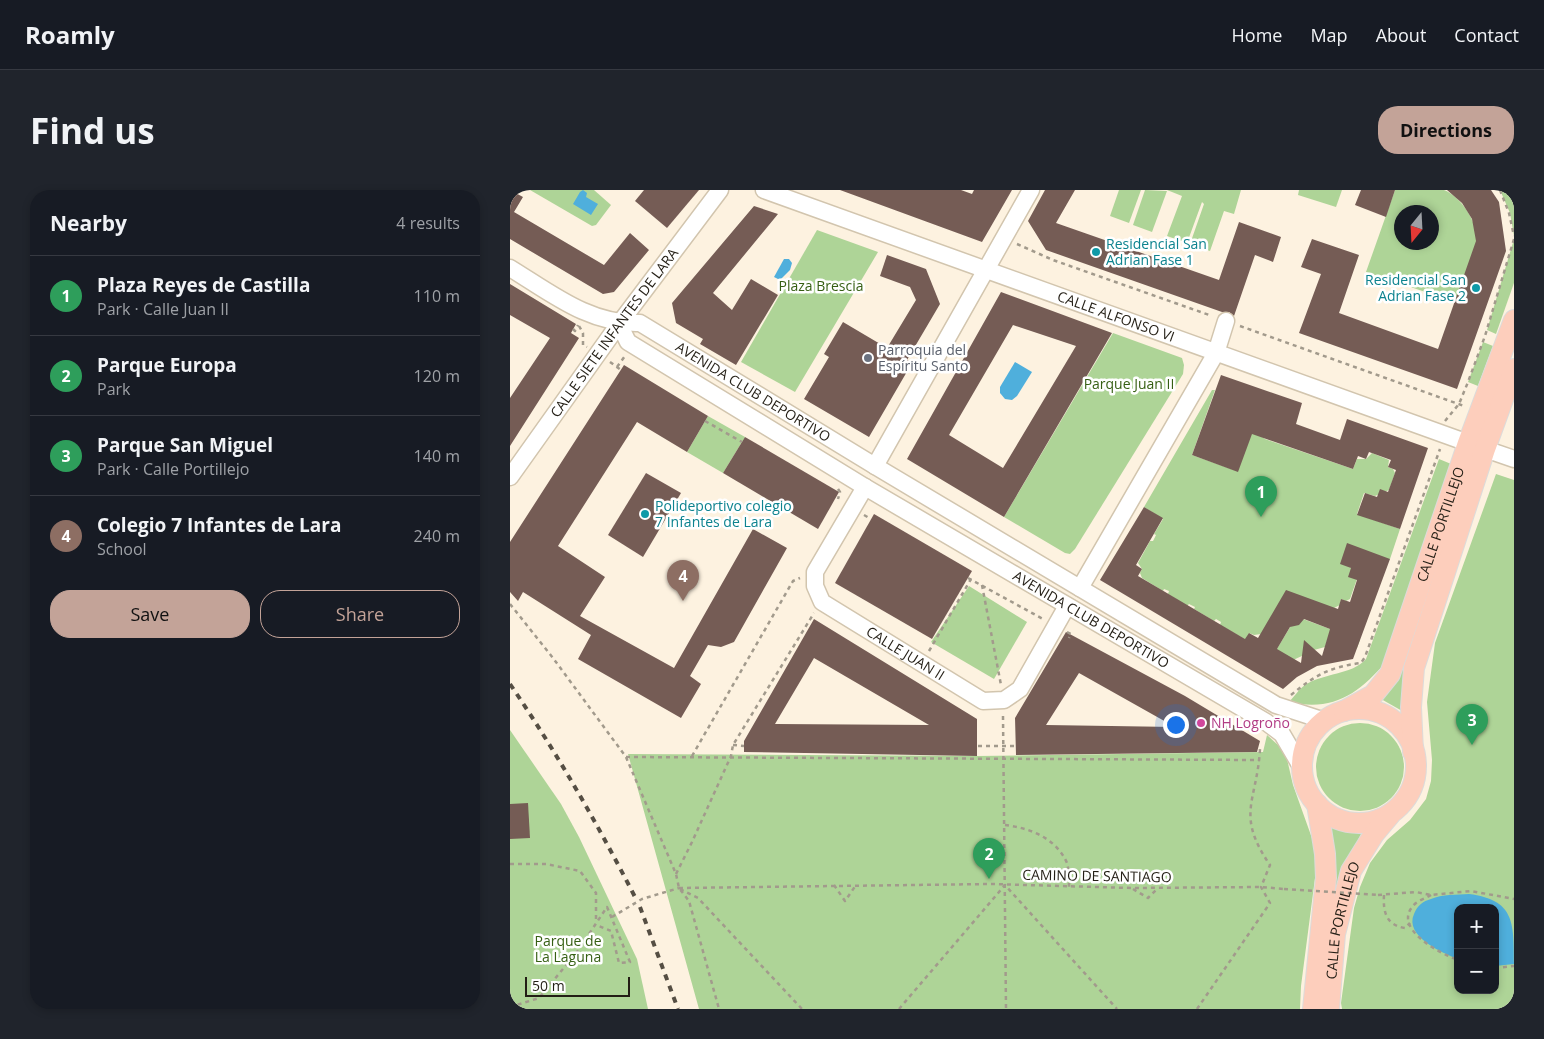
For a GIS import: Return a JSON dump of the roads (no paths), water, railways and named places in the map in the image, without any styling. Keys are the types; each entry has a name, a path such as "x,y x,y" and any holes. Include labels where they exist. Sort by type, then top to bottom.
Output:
{"main road":[{"name":"CALLE PORTILLEJO","path":"1414,752 1411,707 1414,668 1514,320"},
{"name":"CALLE PORTILLEJO","path":"1344,711 1373,695 1390,674 1477,446 1514,369"},
{"path":"1364,710 1384,716 1405,732 1414,752 1416,770 1410,794 1391,814 1367,822 1354,823 1332,817 1317,804 1303,780 1302,768 1310,740 1325,721 1344,711 1364,710"},
{"name":"CALLE PORTILLEJO","path":"1313,1009 1326,878 1326,854 1317,804"},
{"name":"CALLE PORTILLEJO","path":"1329,1009 1335,934 1352,871 1374,834 1391,814"}],"street":[{"name":"CALLE SIETE INFANTES DE LARA","path":"510,477 619,324 720,190"},
{"name":"CALLE ALFONSO VI","path":"764,190 1514,459"},
{"path":"875,466 1031,190"},
{"name":"AVENIDA CLUB DEPORTIVO","path":"510,268 584,313 619,324 640,323 875,466 1276,705 1325,721"},
{"path":"1080,588 1216,353 1226,321"},
{"name":"AVENIDA CLUB DEPORTIVO","path":"619,324 628,342 1066,606 1266,722 1282,734 1302,768"},
{"name":"AVENIDA CLUB DEPORTIVO","path":"865,486 910,487"},
{"name":"CALLE JUAN II","path":"865,486 815,572 815,586 822,602 983,701 1004,700 1020,689 1066,606"}],"water":[{"path":"583,190 587,193 586,197 598,204 591,215 573,204"},
{"path":"784,259 789,259 792,263 790,270 780,280 774,277"},
{"path":"1015,362 1032,372 1017,396 1012,400 1005,399 1000,393 1000,387"},
{"path":"1469,894 1484,897 1499,904 1454,904 1454,957 1426,942 1414,929 1412,922 1414,914 1423,903 1440,896"},
{"path":"1499,904 1508,915 1512,925 1514,964 1499,966"}],"railway":[{"path":"510,684 576,789 635,897"},
{"path":"640,907 678,1009"}],"place":[{"name":"Residencial San Adrian Fase 1","path":"1096,252"},
{"name":"Residencial San Adrian Fase 2","path":"1476,288"},
{"name":"Parroquia del Espíritu Santo","path":"868,358"},
{"name":"Polideportivo colegio 7 Infantes de Lara","path":"645,514"},
{"name":"Plaza Reyes de Castilla","path":"1261,517"},
{"name":"Colegio 7 Infantes de Lara","path":"683,601"},
{"name":"NH Logroño","path":"1201,723"},
{"name":"Parque San Miguel","path":"1472,745"},
{"name":"Parque Europa","path":"989,879"}],"park label":[{"name":"Plaza Brescia","path":"821,286"},
{"name":"Parque Juan II","path":"1129,384"},
{"name":"Parque de La Laguna","path":"568,950"}]}
